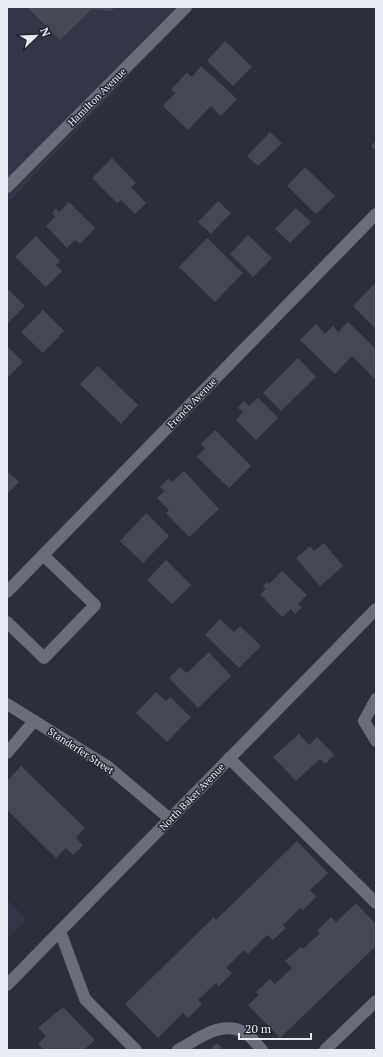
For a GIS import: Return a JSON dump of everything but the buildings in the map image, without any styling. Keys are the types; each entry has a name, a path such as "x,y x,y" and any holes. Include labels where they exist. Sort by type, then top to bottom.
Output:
{"street":[{"name":"Hamilton Avenue","path":"7,187 186,7"},
{"name":"French Avenue","path":"7,592 376,214"},
{"path":"7,622 44,658 95,605 43,555"},
{"name":"North Baker Avenue","path":"7,985 376,609"},
{"path":"376,699 364,721 376,741"},
{"name":"Standerfer Street","path":"7,704 107,766 170,819"},
{"path":"7,753 34,721"},
{"path":"229,758 376,903"},
{"path":"60,931 85,1000 136,1050"},
{"path":"325,1050 376,1001"},
{"path":"178,1050 214,1030 228,1028 245,1033 262,1050"}],"shaded area":[{"path":"7,7 195,7 7,204"},
{"path":"7,900 26,919 7,938"}]}
